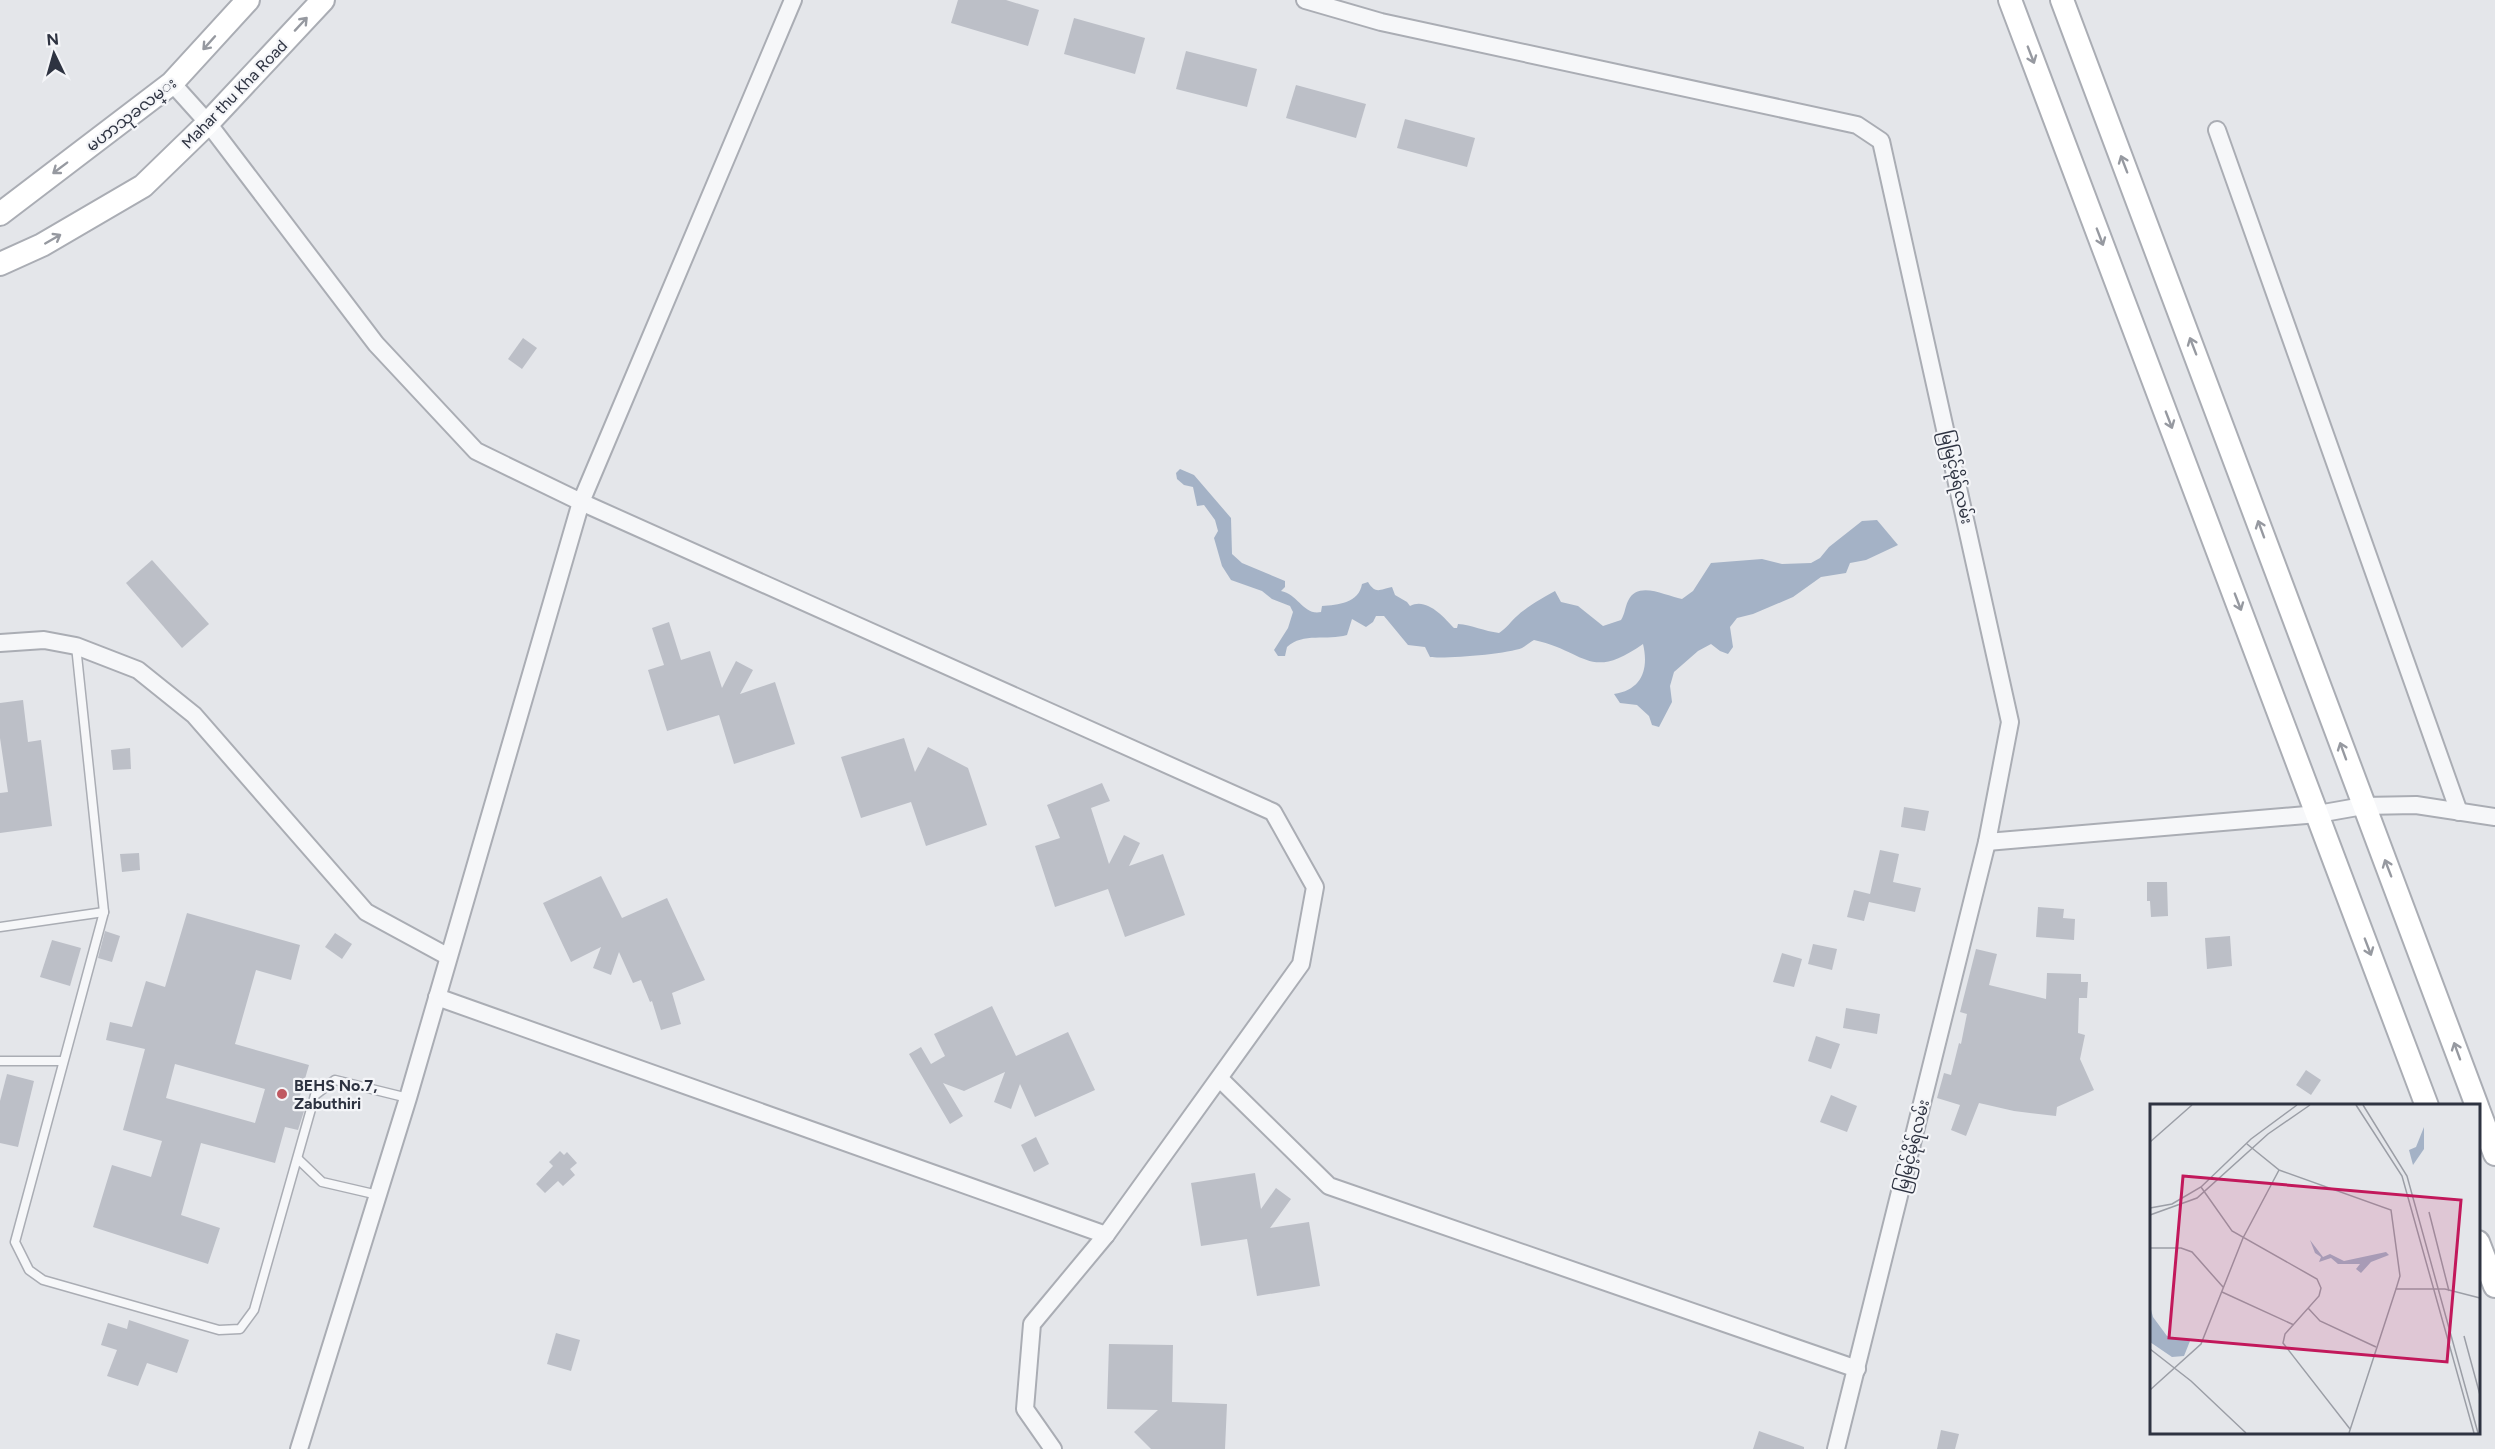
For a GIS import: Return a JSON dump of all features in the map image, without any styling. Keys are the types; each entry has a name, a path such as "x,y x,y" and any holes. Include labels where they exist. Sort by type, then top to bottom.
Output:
{"main road":[{"name":"မဟာသုခလမ္း","path":"0,214 172,83 248,0"},
{"name":"Mahar thu Kha Road","path":"0,264 42,245 143,186 208,123 323,0"},
{"path":"2010,0 2426,1104"},
{"path":"2062,0 2477,1104"},
{"path":"2480,1113 2495,1154"},
{"path":"2480,1247 2495,1286"}],"street":[{"path":"299,1449 408,1098 447,956 581,502 793,0"},
{"name":"မြမြင့်မိုရ်လမ်း","path":"1305,0 1381,22 1857,125 1881,141 2010,722 1987,842 1836,1449"},
{"path":"172,83 208,123 376,344 476,451 581,502 1273,812 1315,887 1301,964 1106,1235 1032,1324 1025,1409 1053,1449"},
{"path":"2217,130 2459,812"},
{"path":"0,643 44,640 76,646 138,670 194,715 366,912 447,956"},
{"path":"1987,842 2318,814 2363,806 2416,805 2495,817"},
{"path":"437,997 1106,1235"},
{"path":"1220,1078 1329,1186 1857,1369"}],"lane":[{"path":"76,646 104,912 15,1242 29,1270 43,1280 219,1330 240,1329 254,1310 315,1095 335,1080 408,1098"},
{"path":"0,927 104,912"},
{"path":"0,1061 63,1061"},
{"path":"298,1159 322,1182 379,1195"}],"water":[{"path":"1180,469 1194,475 1231,518 1232,554 1242,563 1285,581 1285,587 1281,591 1292,596 1310,611 1321,612 1322,606 1347,602 1357,595 1362,584 1368,582 1376,590 1392,587 1395,595 1410,606 1422,604 1434,609 1454,628 1457,628 1458,624 1499,633 1524,610 1555,591 1561,602 1578,606 1603,626 1621,620 1628,601 1638,591 1652,591 1682,599 1693,591 1711,563 1762,559 1782,564 1811,563 1820,558 1829,547 1862,521 1877,520 1898,545 1866,560 1850,563 1846,573 1821,577 1793,597 1753,614 1737,618 1730,627 1733,647 1728,654 1711,644 1698,651 1674,672 1670,686 1672,702 1659,727 1652,725 1649,716 1637,705 1620,703 1614,694 1631,688 1641,677 1645,662 1643,644 1610,661 1598,662 1534,640 1522,648 1504,652 1462,657 1430,657 1425,647 1408,645 1384,616 1376,616 1373,622 1366,627 1352,619 1347,635 1308,638 1293,642 1287,647 1285,656 1278,656 1274,650 1288,628 1293,612 1290,606 1272,599 1262,591 1231,580 1222,566 1214,538 1218,531 1215,520 1204,505 1197,506 1193,487 1184,485 1177,479 1176,473"}],"building":[{"path":"958,0 1006,0 1039,10 1028,46 951,23"},
{"path":"1074,18 1145,38 1135,74 1064,54"},
{"path":"1186,51 1257,69 1247,107 1176,89"},
{"path":"1296,85 1366,104 1356,138 1286,118"},
{"path":"1405,119 1475,138 1467,167 1397,148"},
{"path":"523,338 537,348 522,369 508,359"},
{"path":"152,560 209,624 182,648 126,583"},
{"path":"669,622 681,660 710,651 722,688 736,661 753,670 740,694 775,682 795,744 734,764 719,715 667,731 648,670 664,665 652,628"},
{"path":"23,700 28,742 41,740 52,826 0,833 0,793 8,792 0,738 0,703"},
{"path":"904,738 915,772 928,747 968,768 987,825 926,846 911,802 861,818 841,757"},
{"path":"130,748 131,769 113,770 111,750"},
{"path":"1102,783 1110,801 1091,808 1109,864 1124,835 1140,843 1129,866 1163,854 1185,915 1125,937 1108,889 1055,907 1035,846 1060,838 1047,805"},
{"path":"1904,807 1929,811 1925,831 1901,827"},
{"path":"1880,850 1899,854 1893,882 1921,888 1915,912 1869,902 1864,921 1847,917 1854,890 1870,894"},
{"path":"139,853 140,870 122,872 120,854"},
{"path":"601,876 622,918 667,898 705,980 672,993 681,1024 661,1030 652,1001 650,1002 641,980 633,983 619,952 611,975 593,968 601,947 571,962 543,903"},
{"path":"2147,882 2167,882 2168,916 2151,917 2150,901 2147,901"},
{"path":"2038,907 2064,909 2063,918 2075,919 2074,940 2036,937"},
{"path":"187,913 300,945 291,980 256,970 235,1044 309,1065 297,1106 305,1108 298,1130 285,1127 275,1163 201,1143 181,1215 220,1228 208,1264 93,1227 112,1165 151,1177 162,1141 123,1130 145,1049 106,1040 110,1022 132,1027 146,981 165,987","holes":["175,1064 265,1089 255,1123 166,1098"]},
{"path":"105,931 120,936 112,962 98,958"},
{"path":"335,933 352,944 342,959 325,947"},
{"path":"2230,936 2232,966 2207,969 2205,938"},
{"path":"52,940 81,948 70,986 40,977"},
{"path":"1813,944 1837,949 1832,970 1808,964"},
{"path":"1976,949 1997,954 1989,985 2046,999 2047,973 2081,974 2081,982 2088,982 2087,998 2079,998 2078,1033 2085,1035 2080,1059 2094,1090 2057,1107 2056,1116 2014,1111 1979,1103 1966,1136 1951,1130 1960,1105 1937,1098 1944,1073 1951,1075 1959,1043 1961,1044 1967,1014 1960,1012"},
{"path":"1782,953 1802,959 1794,987 1773,982"},
{"path":"992,1006 1016,1056 1068,1032 1095,1090 1035,1117 1020,1084 1011,1109 994,1102 1005,1072 964,1091 943,1083 963,1116 950,1124 909,1054 921,1047 931,1064 945,1056 934,1034"},
{"path":"1846,1008 1880,1014 1877,1034 1843,1028"},
{"path":"1816,1036 1840,1044 1831,1069 1808,1061"},
{"path":"2306,1070 2321,1080 2311,1095 2296,1085"},
{"path":"7,1074 34,1081 18,1147 0,1143 0,1101"},
{"path":"1831,1095 1857,1106 1847,1132 1820,1122"},
{"path":"1036,1137 1049,1164 1034,1172 1021,1145"},
{"path":"560,1151 564,1155 567,1152 577,1163 570,1169 575,1175 563,1186 558,1181 545,1193 536,1184 553,1166 549,1162"},
{"path":"1255,1173 1261,1209 1276,1188 1291,1199 1270,1228 1309,1222 1320,1286 1257,1296 1247,1239 1201,1246 1191,1183"},
{"path":"129,1320 189,1340 177,1373 147,1363 138,1386 107,1376 117,1350 101,1345 108,1323 127,1329"},
{"path":"556,1333 580,1340 571,1371 547,1364"},
{"path":"1109,1344 1173,1345 1172,1402 1227,1404 1225,1449 1151,1449 1134,1432 1158,1410 1107,1409"},
{"path":"1941,1430 1959,1434 1955,1449 1937,1449"},
{"path":"1759,1431 1804,1447 1804,1449 1753,1449"}],"place":[{"name":"BEHS No.7, Zabuthiri","path":"282,1094"}]}
